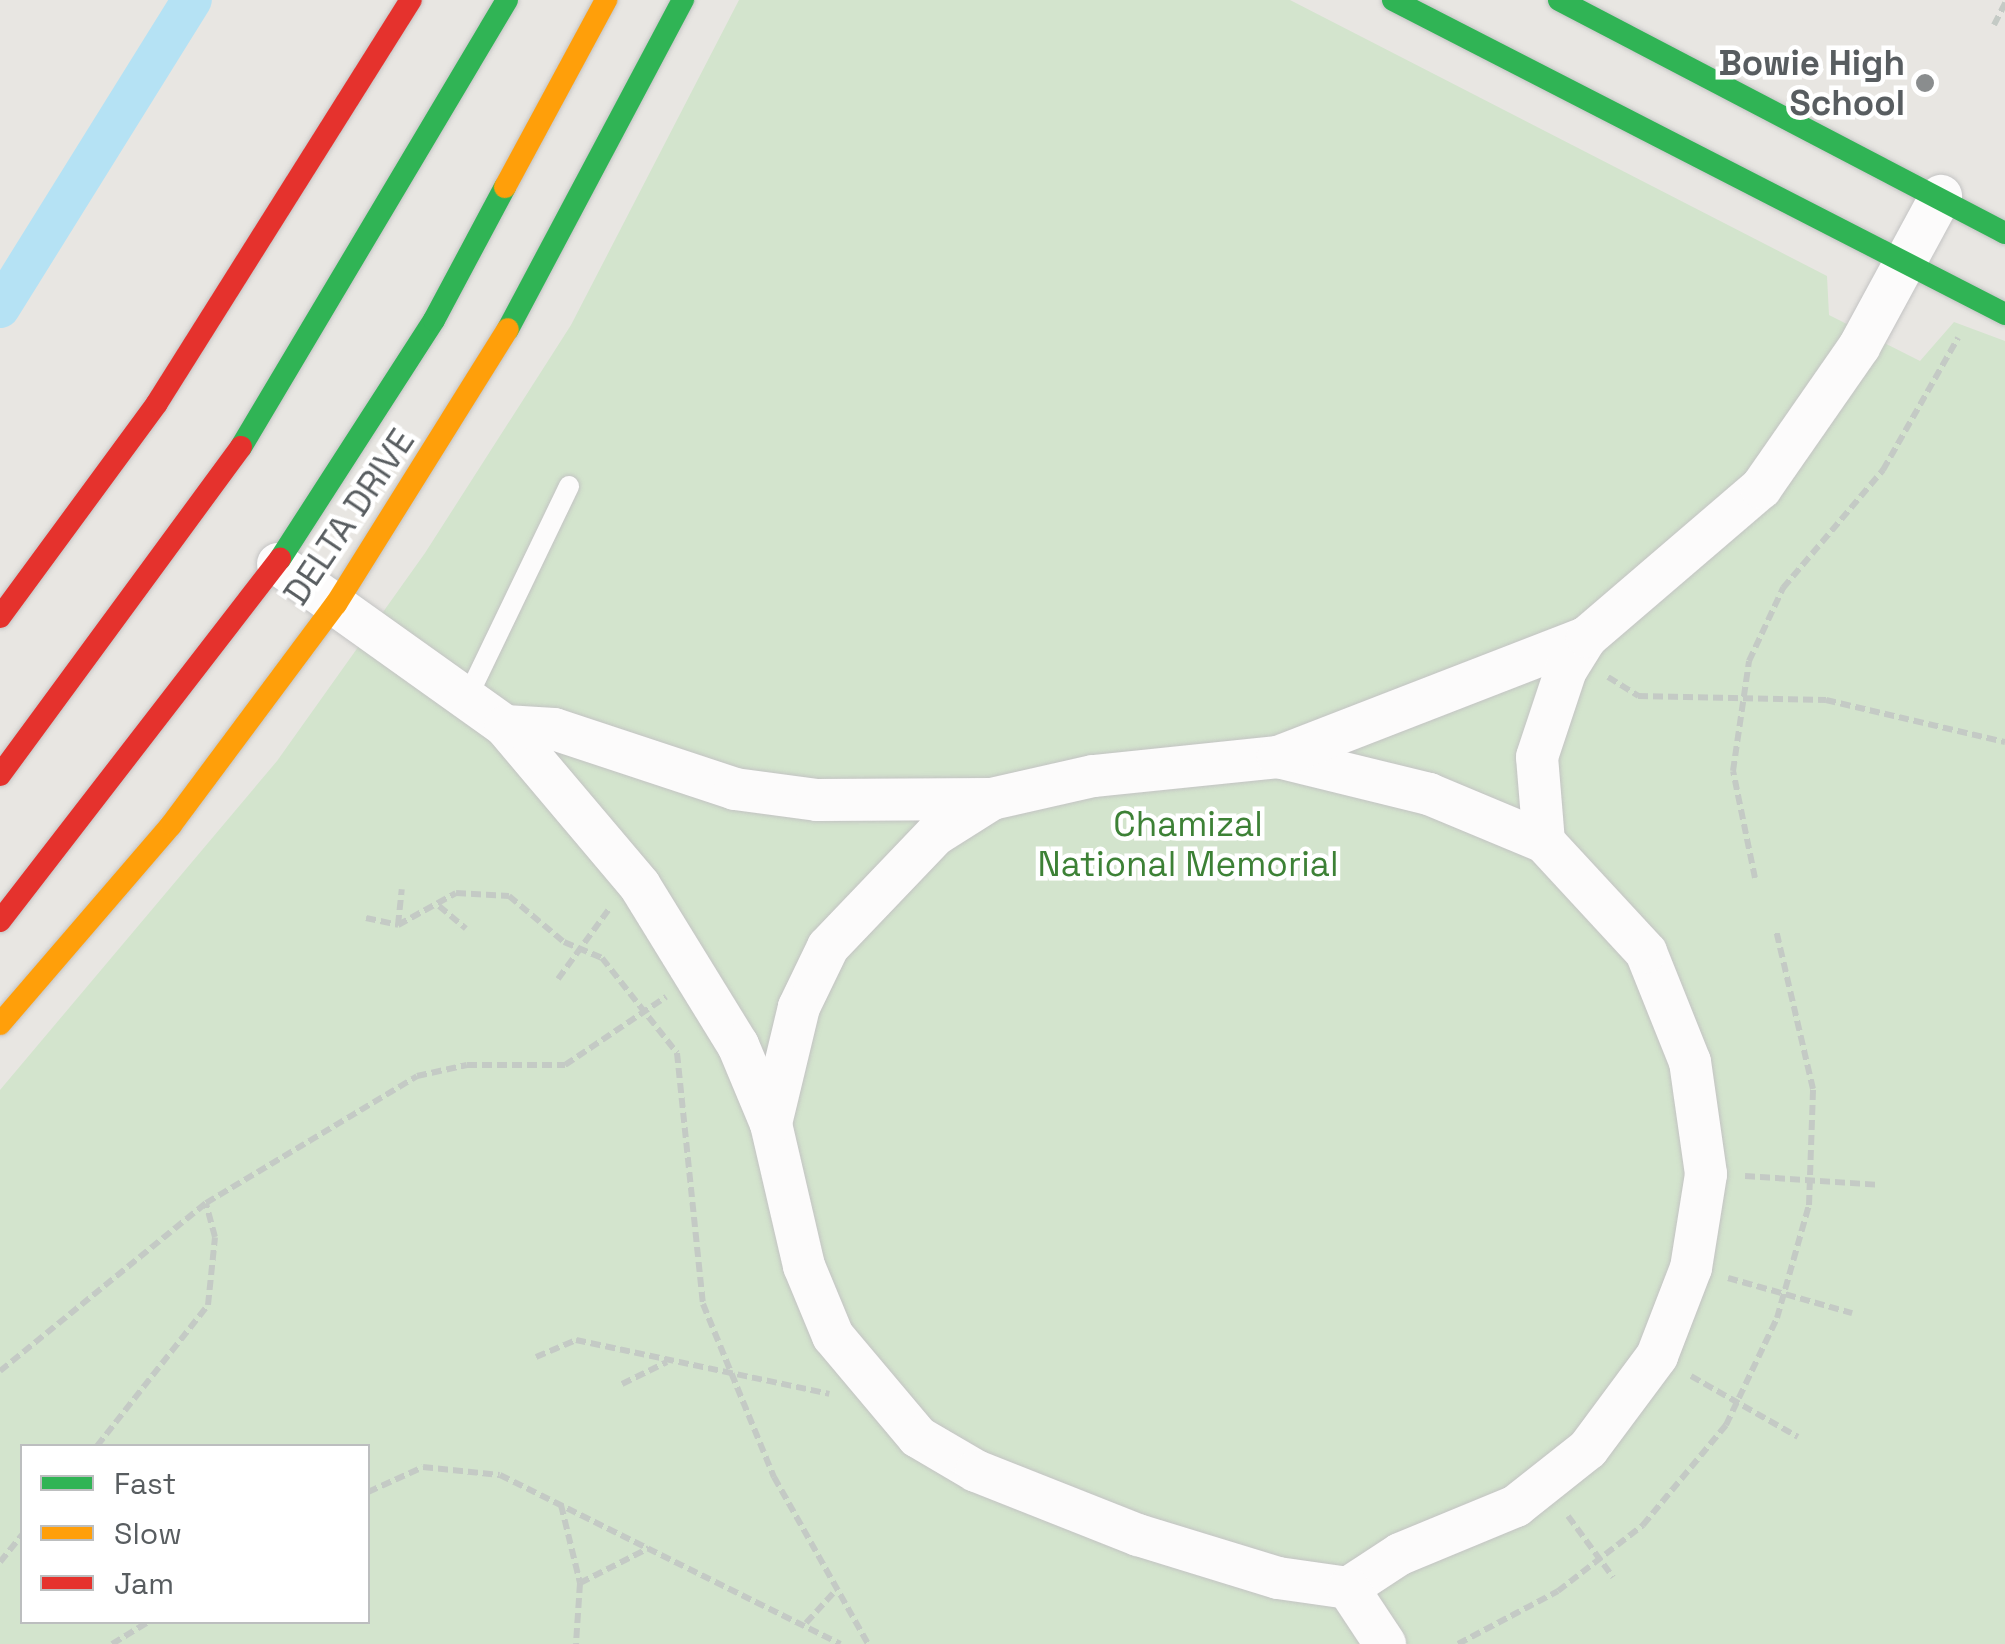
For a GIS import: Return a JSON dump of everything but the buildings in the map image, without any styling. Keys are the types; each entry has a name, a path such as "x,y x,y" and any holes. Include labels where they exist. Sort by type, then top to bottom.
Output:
{"main road":[{"path":"0,617 240,279 412,0"},
{"path":"0,776 262,418 507,0"},
{"name":"DELTA DRIVE","path":"0,921 278,564 434,320 606,0"},
{"name":"DELTA DRIVE","path":"0,1024 171,825 336,604 546,268 683,0"},
{"path":"1394,0 2005,314"},
{"path":"1559,0 1941,196 2005,233"}],"street":[{"path":"504,726 554,728 734,790 817,800 992,799 1093,776 1278,757 1587,637 1761,488 1808,428 1941,196"},
{"path":"278,564 468,696 504,726 640,886 700,971 771,1124 804,1266 833,1336 872,1392 918,1437 976,1470 1138,1535 1278,1578 1348,1588 1546,1486 1588,1449 1657,1356 1692,1268 1706,1174 1690,1062 1646,952 1544,842 1428,794 1278,757"},
{"path":"1544,842 1536,797 1545,715 1587,637"},
{"path":"771,1124 800,1008 828,946 874,888 992,799"},
{"path":"1348,1588 1385,1644"}],"lane":[{"path":"468,696 569,486"}],"path":[{"path":"1994,24 2005,3"},
{"path":"1755,878 1736,811 1741,692 1783,588 1883,470 1966,318"},
{"path":"1587,637 1598,667 1638,696 1741,692 1826,700 2005,742"},
{"path":"558,980 592,924 640,886"},
{"path":"398,925 402,888"},
{"path":"366,918 398,925 466,891 509,896 580,949 602,958 641,1016 664,1034 684,1073 693,1241 725,1372 835,1591 868,1644"},
{"path":"439,906 466,928"},
{"path":"0,1371 206,1203 417,1076 467,1065 566,1064 641,1016 700,971"},
{"path":"1706,1174 1878,1185"},
{"path":"99,1444 208,1305 215,1236 206,1203"},
{"path":"1692,1268 1852,1312"},
{"path":"536,1356 576,1340 850,1398 872,1392"},
{"path":"1657,1356 1798,1437"},
{"path":"622,1384 667,1362"},
{"path":"370,1491 423,1467 480,1470 560,1504 806,1623 840,1644"},
{"path":"1546,1486 1614,1577"},
{"path":"560,1504 580,1582 576,1644"},
{"path":"0,1562 20,1537"},
{"path":"580,1582 624,1552 651,1548"},
{"path":"806,1623 835,1591"},
{"path":"112,1644 145,1624"}],"green space":[{"name":"Chamizal National Memorial","path":"739,0 1290,0 1827,276 1829,315 1920,361 1954,322 2005,341 2005,1644 0,1644 0,1090 277,761 425,553 571,325"}],"waterway":[{"path":"0,308 192,0"}],"traffic: fast":[{"path":"241,447 507,0"},
{"path":"508,329 683,0"},
{"path":"1393,0 2005,314"},
{"path":"1559,0 2005,233"},
{"path":"280,559 434,320 505,187"}],"traffic: slow":[{"path":"505,187 606,0"},
{"path":"0,1024 171,825 336,604 508,329"}],"traffic: jam":[{"path":"0,617 157,403 411,0"},
{"path":"0,775 241,447"},
{"path":"0,921 280,559"}],"place":[{"name":"Bowie High School","path":"1925,83"}]}
